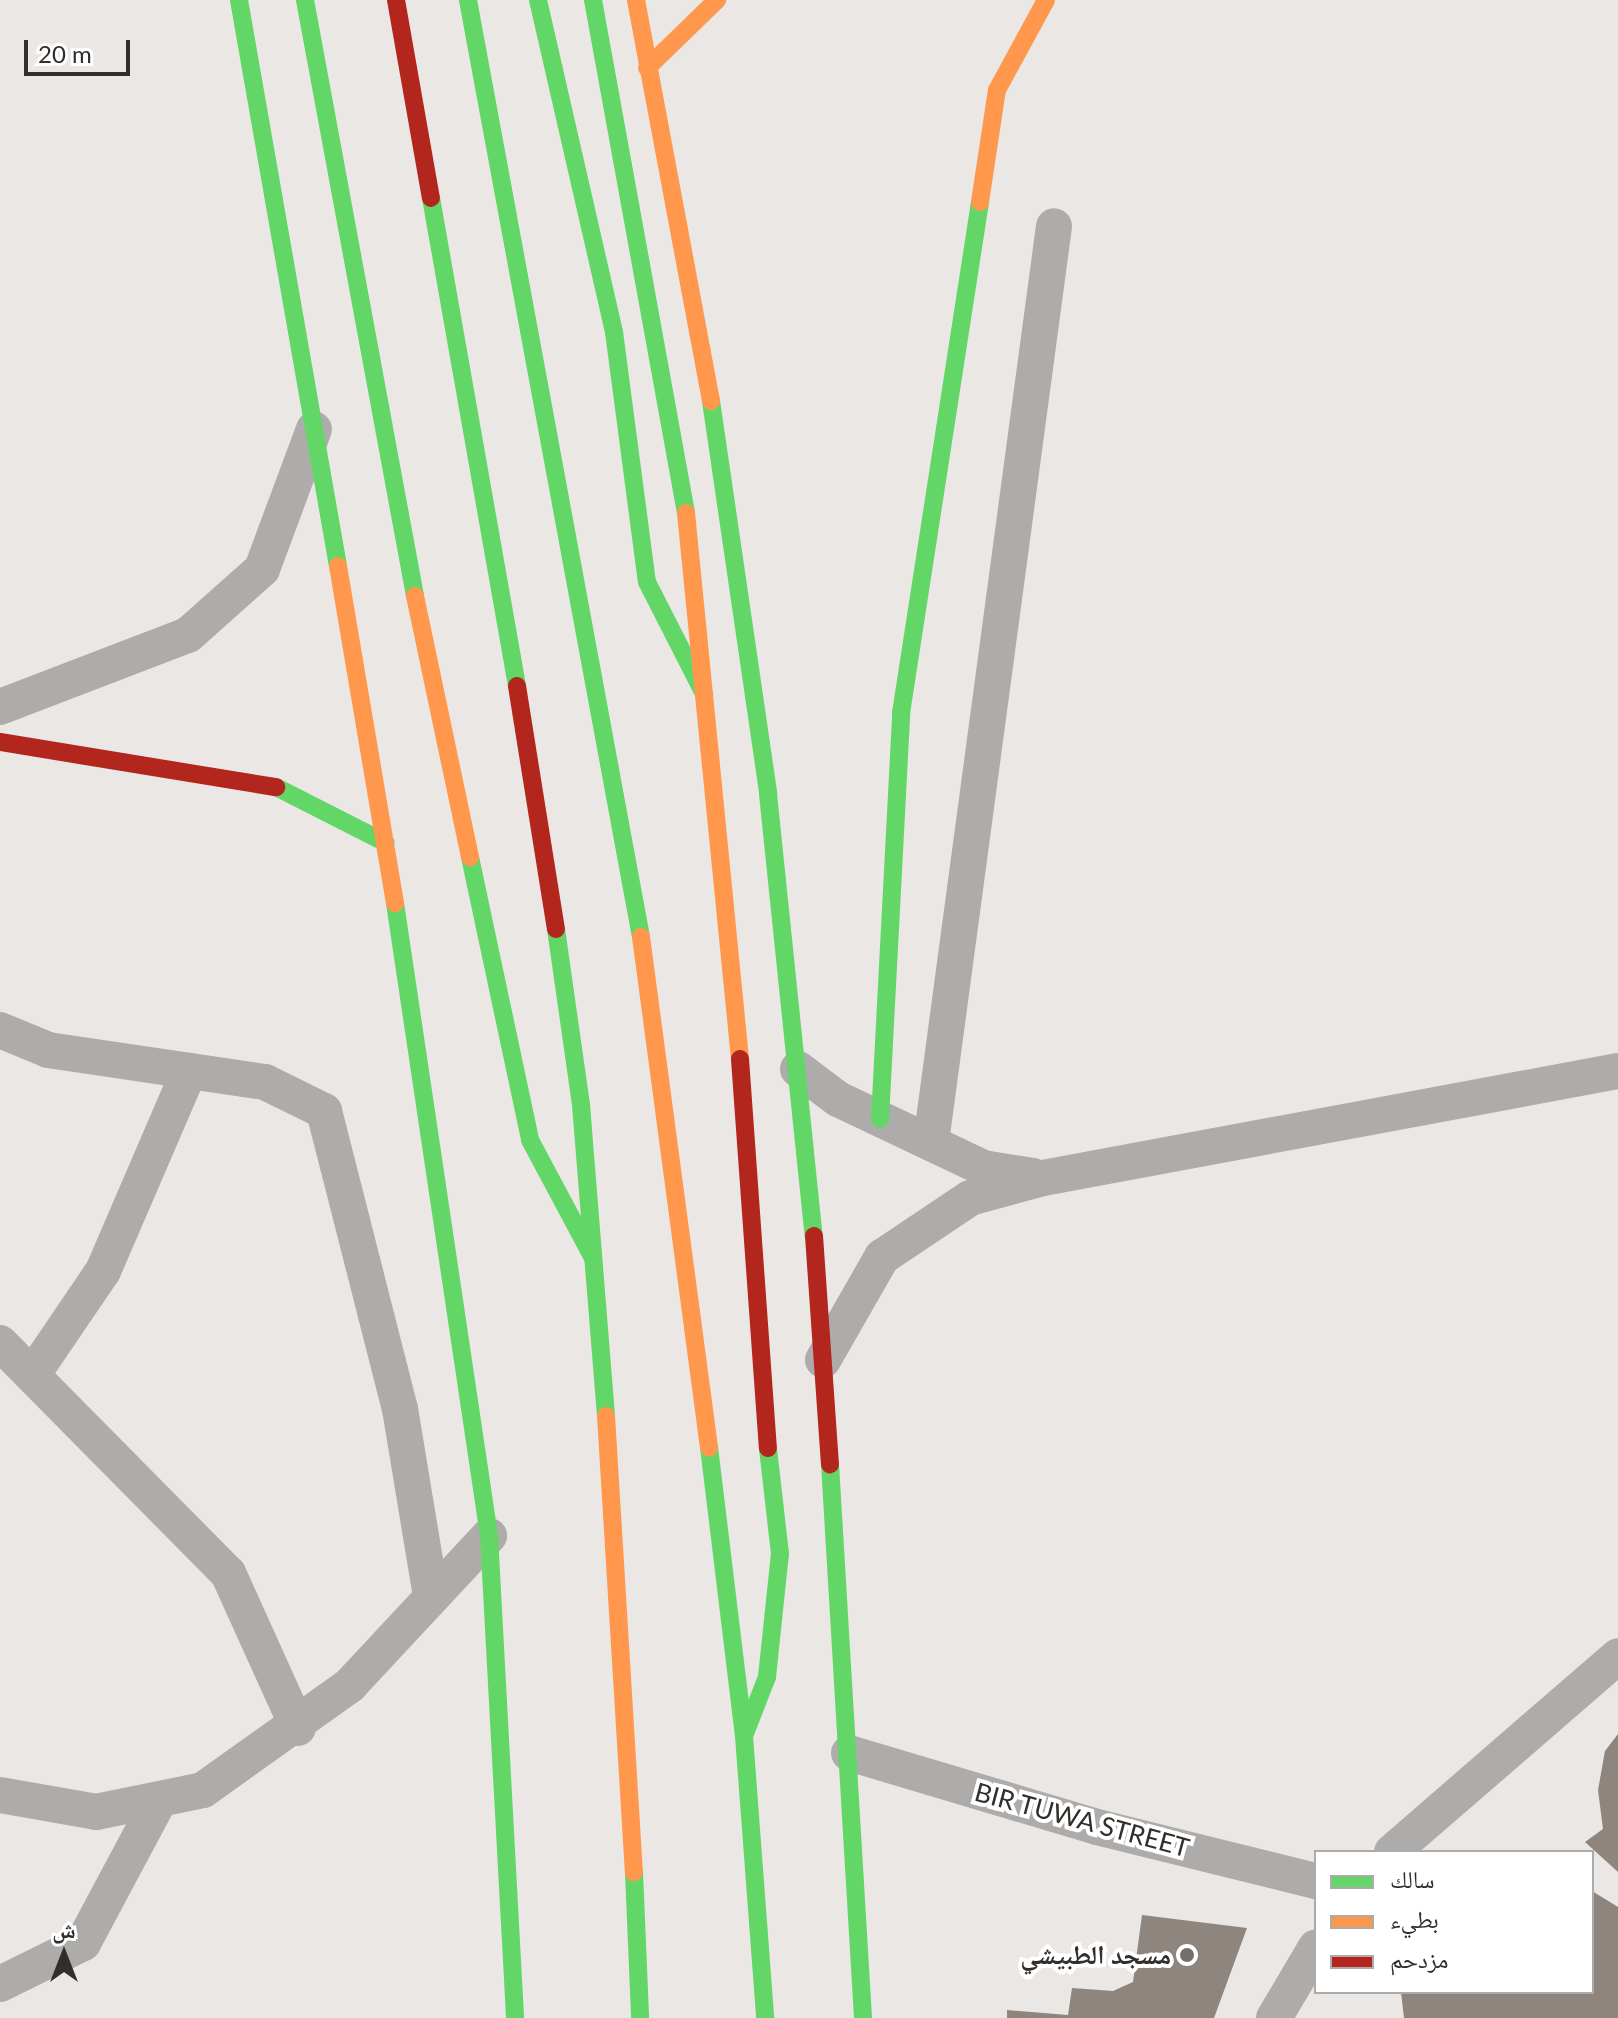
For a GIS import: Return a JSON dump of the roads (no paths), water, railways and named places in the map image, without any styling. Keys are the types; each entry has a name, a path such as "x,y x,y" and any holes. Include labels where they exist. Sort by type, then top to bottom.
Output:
{"main road":[{"path":"239,0 386,843 489,1536 515,2018"},
{"path":"305,0 379,429 530,1140 592,1256"},
{"path":"396,0 534,780 581,1105 624,1648 640,2018"},
{"path":"468,0 659,1035 744,1736 765,2018"},
{"path":"538,0 614,332 647,582 709,704"},
{"path":"593,0 681,470 709,704 780,1554 767,1677 744,1736"},
{"path":"636,0 721,453 798,1069 823,1360 863,2018"},
{"path":"647,68 717,0"},
{"path":"880,1119 901,713 997,90 1046,0"},
{"path":"0,742 284,788 386,843"}],"street":[{"path":"931,1142 1054,226"},
{"path":"0,707 188,635 262,569 314,429"},
{"path":"0,1030 48,1050 265,1082 324,1111 400,1409 431,1597"},
{"path":"798,1069 880,1119 983,1168 1043,1178"},
{"path":"35,1371 103,1271 189,1071"},
{"path":"823,1360 882,1257 970,1198 1043,1178 1618,1071"},
{"path":"0,1343 35,1371 228,1573 298,1728"},
{"path":"0,1795 96,1812 203,1790 298,1728 489,1536"},
{"path":"1394,1850 1618,1656"},
{"name":"BIR TUWA STREET","path":"849,1753 1314,1880"},
{"path":"0,1984 83,1943 160,1799"},
{"path":"1274,2018 1314,1950"}],"place":[{"name":"مسجد الطبيشي","path":"1187,1955"}]}
